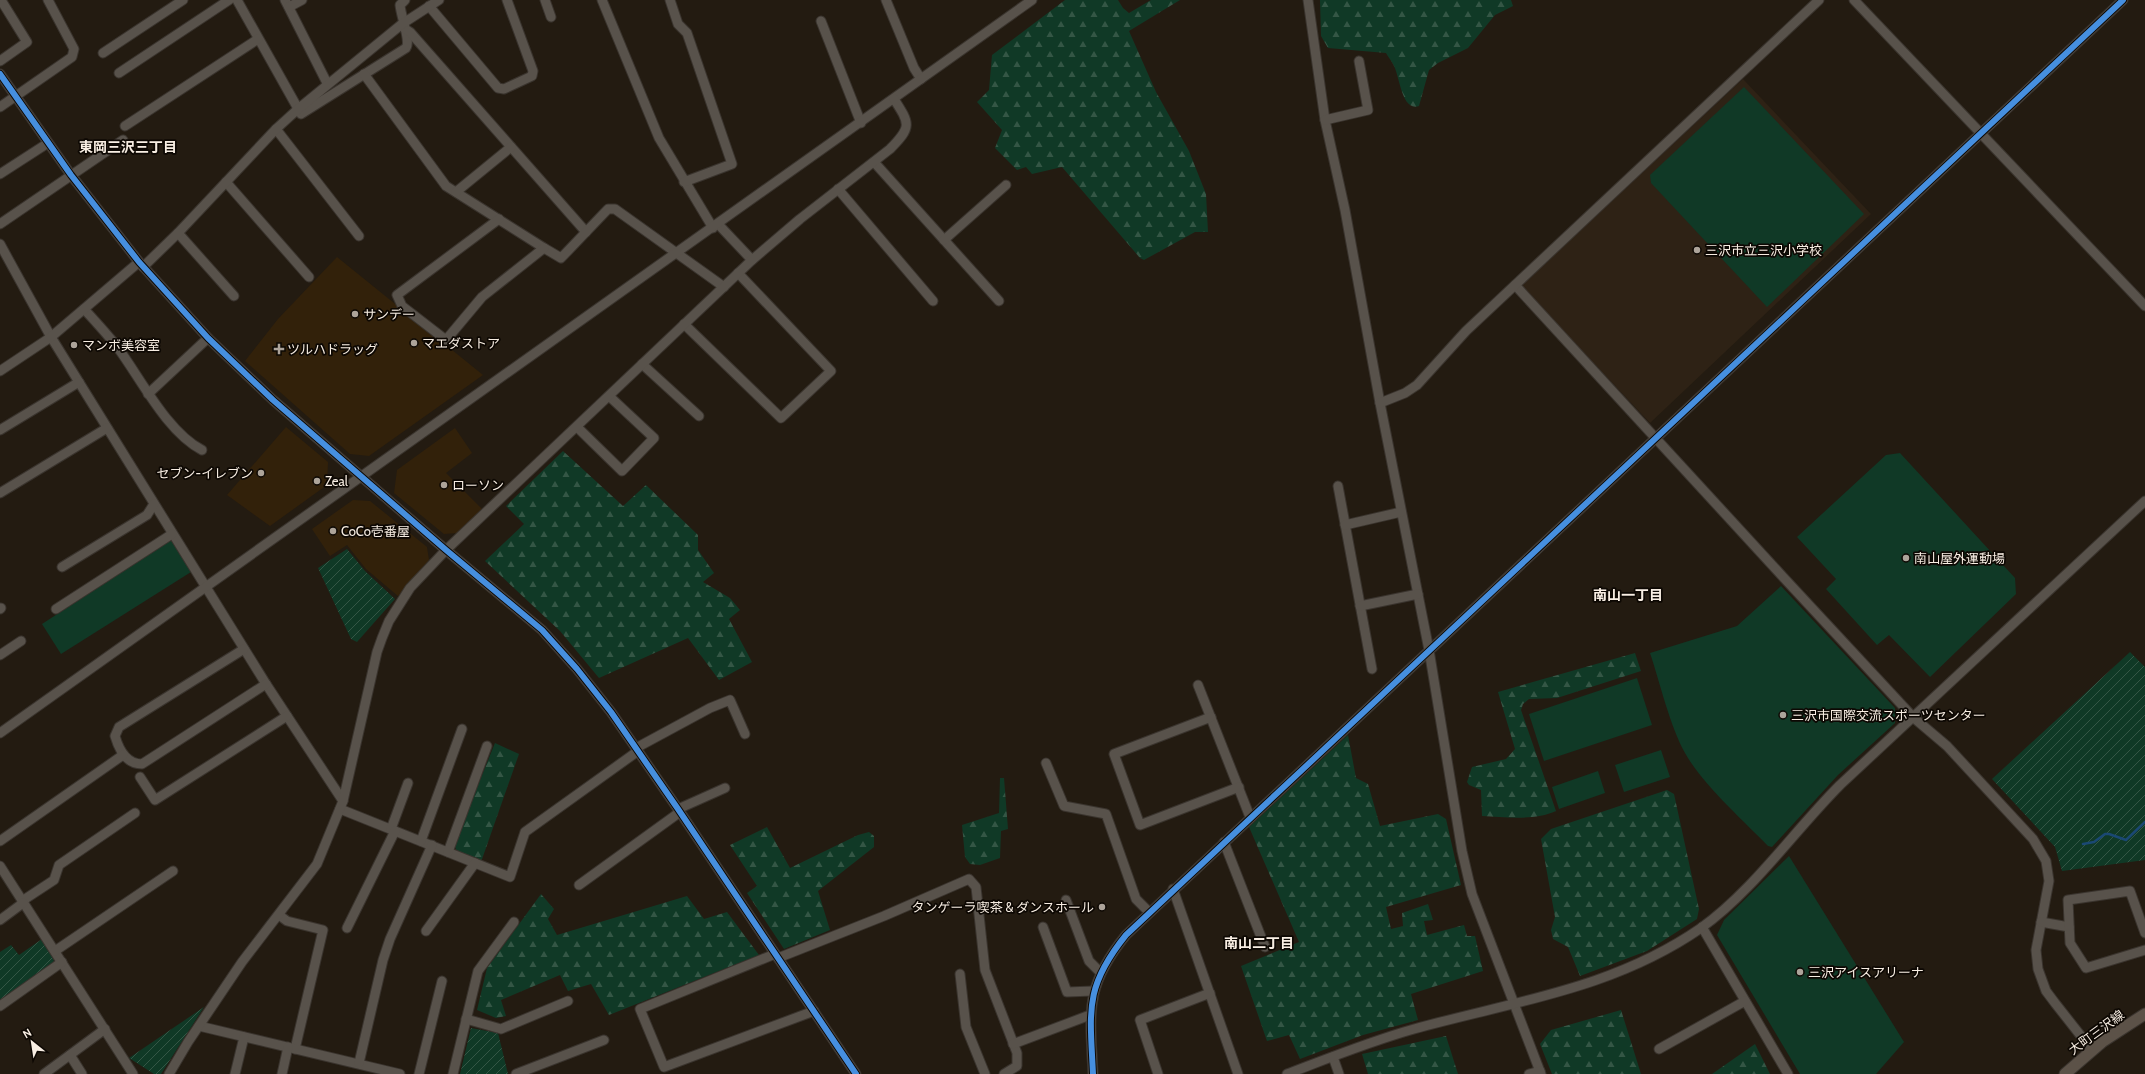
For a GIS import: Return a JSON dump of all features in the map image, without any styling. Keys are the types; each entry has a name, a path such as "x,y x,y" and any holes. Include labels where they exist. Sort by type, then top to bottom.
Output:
{"main road":[{"name":"大町三沢線","path":"2065,1074 2092,1050 2145,1014"}],"street":[{"path":"0,61 28,42 1,0"},
{"path":"0,107 72,56 74,49 48,0"},
{"path":"103,53 183,0"},
{"path":"119,73 229,0"},
{"path":"237,0 300,114 406,48 408,45 400,5 405,0"},
{"path":"302,0 287,3 327,83"},
{"path":"0,370 51,337 178,233 276,129 327,83 439,0"},
{"path":"429,6 498,88 504,89 532,76 533,71 507,0"},
{"path":"544,0 551,17"},
{"path":"602,0 659,138 684,182 716,226 752,260"},
{"path":"670,0 678,24 687,33 732,164 684,182"},
{"path":"886,0 914,68 921,79"},
{"path":"0,733 205,586 716,226 1032,0"},
{"path":"1308,0 1325,120 1345,210 1380,403 1429,650 1462,851 1472,894 1540,1072 1529,1074"},
{"path":"1380,403 1405,393 1417,385 1466,331 1819,0"},
{"path":"1854,0 2145,306"},
{"path":"1093,1074 1090,1015 1093,990 1100,972 1126,935 1148,912 2123,0"},
{"path":"821,21 861,123"},
{"path":"404,26 586,232"},
{"path":"125,126 258,39"},
{"path":"1325,120 1368,110 1359,61"},
{"path":"0,74 71,176 141,264 208,338 273,400 363,476 446,550 542,630 577,668 637,750 679,811 856,1074"},
{"path":"364,74 439,178 456,192 544,248 561,258 608,209 614,209 724,287"},
{"path":"169,1074 242,962 317,864 342,805 377,652 393,615 410,588 446,550 752,260 838,189 874,162 903,136 907,129 907,122 894,99"},
{"path":"276,129 359,236"},
{"path":"0,224 123,140"},
{"path":"0,174 48,144"},
{"path":"456,192 510,147"},
{"path":"874,162 999,301"},
{"path":"226,182 309,277"},
{"path":"944,240 1006,185"},
{"path":"838,189 933,301"},
{"path":"499,219 397,295 402,306 446,340 482,296 544,248"},
{"path":"178,233 234,296"},
{"path":"1,246 51,337 172,534 342,805 393,830 510,877 525,832 637,750 710,708 730,700 745,734"},
{"path":"684,324 781,418 820,382 831,371 738,273"},
{"path":"1515,285 1654,439 1914,718 1947,746 2033,839 2041,850 2047,866 2049,881 2036,954 2041,980 2055,1003 2092,1050"},
{"path":"84,309 118,348 148,394 166,417 194,446 202,450"},
{"path":"148,394 208,338"},
{"path":"642,364 698,416"},
{"path":"0,430 79,382"},
{"path":"577,427 622,471 654,438 609,396"},
{"path":"0,493 107,428"},
{"path":"1338,486 1372,669"},
{"path":"1287,1074 1415,1029 1586,984 1620,972 1662,952 1702,927 1757,876 1811,814 1840,785 1914,718 2145,501"},
{"path":"62,567 147,514 154,504"},
{"path":"1345,525 1401,512"},
{"path":"56,609 172,534"},
{"path":"1360,606 1418,594"},
{"path":"0,655 21,640"},
{"path":"244,649 119,727 115,736 123,756 136,764 142,764 266,684"},
{"path":"1198,685 1250,817"},
{"path":"140,777 155,800 287,716"},
{"path":"1211,717 1114,754 1140,825 1239,787"},
{"path":"420,841 462,730"},
{"path":"448,852 487,746"},
{"path":"0,841 123,756"},
{"path":"1046,762 1064,806 1106,814 1136,899 1148,912"},
{"path":"347,928 393,830 408,783"},
{"path":"579,885 679,811 725,788"},
{"path":"0,920 22,902 54,880 58,865 135,813"},
{"path":"1224,842 1265,947"},
{"path":"363,1068 384,960 390,939 432,845"},
{"path":"426,930 475,863"},
{"path":"0,866 133,1074"},
{"path":"55,951 173,871"},
{"path":"814,1011 664,1067 640,1009 884,916 969,879 976,887 985,970 1017,1053 1017,1066 1004,1074"},
{"path":"1173,889 1238,1074"},
{"path":"2145,933 2130,891 2068,900 2070,943 2086,968 2145,950"},
{"path":"1066,900 1089,961 1100,972"},
{"path":"279,915 287,921 323,930 292,1048 282,1074"},
{"path":"454,1074 478,970 514,922"},
{"path":"2041,922 2069,927"},
{"path":"1043,927 1067,992 1093,990"},
{"path":"1702,927 1788,1074"},
{"path":"0,1006 62,962"},
{"path":"960,974 966,1027 985,1074"},
{"path":"420,1074 442,981"},
{"path":"1158,1074 1140,1020 1210,993"},
{"path":"466,1019 501,1029 568,1001"},
{"path":"1659,1049 1744,1001"},
{"path":"1013,1044 1090,1015"},
{"path":"199,1026 292,1048 363,1068 400,1074"},
{"path":"44,1074 105,1029"},
{"path":"235,1074 244,1036"},
{"path":"516,1074 604,1040"},
{"path":"70,1055 82,1074"},
{"path":"1333,1057 1339,1074"}],"shaded area":[{"name":"三沢市立三沢小学校","path":"1743,79 1871,214 1650,423 1521,286"},
{"path":"337,257 483,375 369,456 350,454 245,361 278,319"},
{"path":"286,427 328,462 327,485 270,526 227,495"},
{"path":"455,428 472,453 446,473 482,509 458,533 444,534 394,493 397,470"},
{"path":"353,500 370,501 427,547 429,560 398,596 366,569 347,545 330,556 312,529"}],"green space":[{"path":"1065,0 1118,0 1123,8 1129,13 1151,0 1180,0 1129,31 1156,92 1189,151 1206,194 1208,232 1195,232 1144,260 1140,258 1062,167 1032,174 1026,167 1017,170 995,148 1002,130 977,102 989,90 992,55"},
{"path":"1320,0 1511,0 1513,6 1495,15 1468,48 1438,63 1429,70 1419,106 1413,106 1408,104 1395,69 1386,53 1328,48 1321,36"},
{"path":"1744,87 1864,214 1767,307 1651,183 1650,175"},
{"path":"563,451 623,506 646,485 698,535 698,550 714,573 703,582 730,598 740,610 729,619 752,662 719,680 688,638 599,678 560,631 485,561 524,524 506,506"},
{"name":"南山屋外運動場","path":"1900,453 2015,578 2016,594 1930,677 1889,635 1877,645 1826,589 1836,579 1797,537 1886,455"},
{"path":"171,540 191,572 61,654 42,624"},
{"path":"347,549 365,571 395,599 357,642 351,639 318,568"},
{"name":"三沢市国際交流スポーツセンター","path":"1781,586 1895,708 1895,723 1838,775 1772,847 1768,846 1712,789 1685,753 1670,717 1650,653 1737,626"},
{"path":"2130,652 2145,667 2145,860 2062,871 2055,847 1992,779"},
{"path":"1635,653 1641,671 1557,698 1529,699 1523,704 1521,710 1556,811 1529,817 1482,816 1481,790 1469,785 1467,782 1472,767 1506,759 1515,749 1498,692"},
{"path":"1637,678 1652,725 1544,761 1529,714"},
{"path":"1348,735 1356,778 1368,784 1380,826 1438,814 1446,819 1461,885 1386,907 1391,929 1403,926 1402,913 1428,904 1433,920 1424,921 1427,935 1464,925 1467,936 1475,936 1483,971 1411,994 1418,1020 1363,1035 1300,1059 1289,1035 1267,1041 1241,966 1299,942 1249,827"},
{"path":"495,743 519,754 481,862 457,852 454,844"},
{"path":"1661,750 1670,777 1624,792 1615,765"},
{"path":"1598,771 1605,793 1559,809 1552,787"},
{"path":"1000,778 1004,778 1008,829 1001,831 1000,858 980,865 970,864 965,857 962,825 999,813"},
{"path":"1667,790 1674,794 1699,909 1697,919 1647,951 1580,976 1568,947 1553,939 1551,930 1555,917 1541,839 1551,829"},
{"path":"767,827 790,868 858,835 869,832 874,836 874,847 818,891 830,930 784,949 747,893 757,886 730,845"},
{"name":"三沢アイスアリーナ","path":"1789,856 1904,1042 1876,1074 1800,1074 1717,935 1724,920"},
{"path":"541,894 554,909 548,919 557,935 687,896 704,919 727,912 759,955 609,1015 591,984 568,991 560,975 501,1000 506,1016 496,1018 477,1010 487,968"},
{"path":"42,939 54,959 53,964 0,1002 0,952 11,945 19,955"},
{"path":"204,1007 161,1074 154,1074 129,1058"},
{"path":"1621,1010 1641,1074 1552,1074 1540,1044 1551,1030"},
{"path":"471,1028 498,1033 508,1074 460,1074"},
{"path":"1446,1036 1458,1074 1368,1074 1362,1054"},
{"path":"1755,1044 1770,1074 1712,1074"}],"waterway":[{"path":"2083,844 2094,842 2105,834 2126,840 2145,822"}],"cycle path":[{"path":"1093,1074 1091,1016 1096,985 1112,953 1126,935 2123,0"},
{"path":"0,74 71,175 139,262 208,338 273,400 446,550 542,630 577,669 611,712 678,809 856,1074"}],"place":[{"name":"三沢市立三沢小学校","path":"1697,250"},
{"name":"サンデー","path":"355,314"},
{"name":"マエダストア","path":"414,343"},
{"name":"マンボ美容室","path":"74,345"},
{"name":"ツルハドラッグ","path":"279,349"},
{"name":"セブン-イレブン","path":"261,473"},
{"name":"Zeal","path":"317,481"},
{"name":"ローソン","path":"444,485"},
{"name":"CoCo壱番屋","path":"333,531"},
{"name":"南山屋外運動場","path":"1906,558"},
{"name":"三沢市国際交流スポーツセンター","path":"1783,715"},
{"name":"タンゲーラ喫茶 & ダンスホール","path":"1102,907"},
{"name":"三沢アイスアリーナ","path":"1800,972"}],"district":[{"name":"東岡三沢三丁目","path":"128,147"},
{"name":"南山一丁目","path":"1628,595"},
{"name":"南山二丁目","path":"1259,943"}]}
